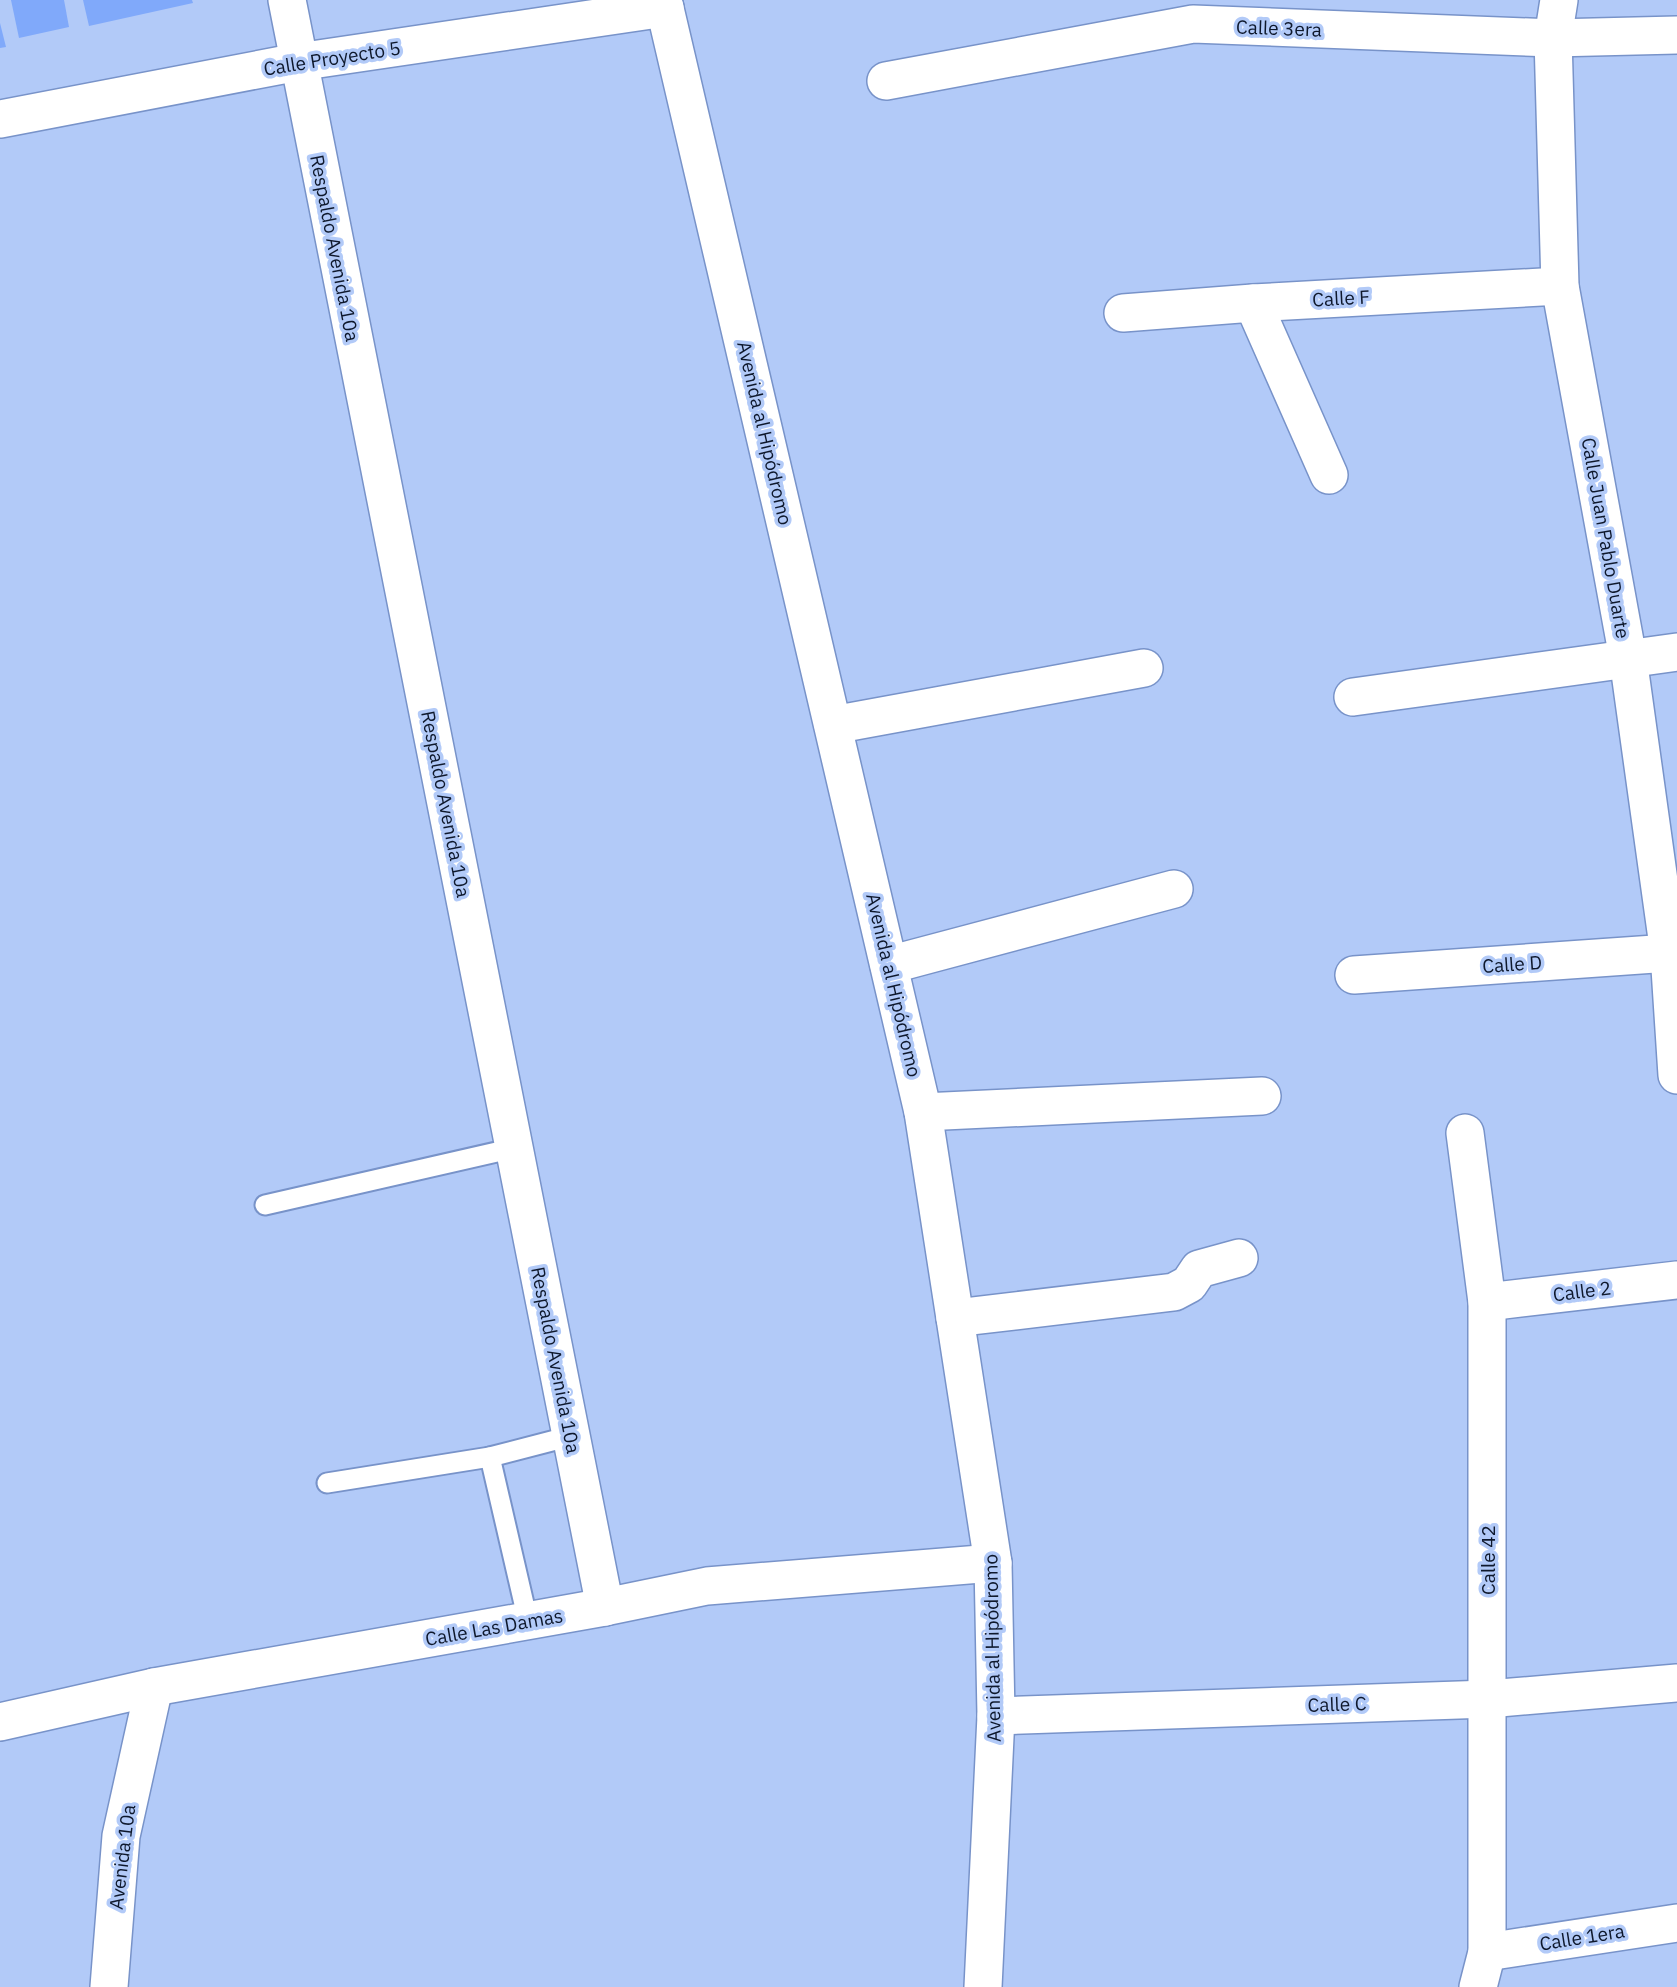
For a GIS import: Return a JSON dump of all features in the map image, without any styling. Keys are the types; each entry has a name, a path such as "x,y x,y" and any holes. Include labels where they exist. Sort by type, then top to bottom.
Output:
{"street":[{"name":"Respaldo Avenida 10a","path":"287,0 605,1607"},
{"name":"Calle Juan Pablo Duarte","path":"1559,0 1553,38 1560,286 1629,658 1669,953 1677,1075"},
{"name":"Calle Proyecto 5","path":"0,119 298,62 664,4"},
{"name":"Avenida al Hipódromo","path":"664,4 923,1112 993,1563 996,1716 984,1987"},
{"name":"Calle 3era","path":"886,80 1194,24 1553,38 1677,35"},
{"name":"Calle F","path":"1123,313 1560,286"},
{"path":"1253,303 1329,475"},
{"path":"1353,696 1677,652"},
{"path":"833,725 1144,668"},
{"path":"889,965 1174,889"},
{"name":"Calle D","path":"1354,975 1669,953"},
{"path":"923,1112 1262,1096"},
{"name":"Calle 42","path":"1465,1133 1487,1302 1487,1952 1478,1987"},
{"path":"955,1318 1174,1292 1189,1284 1199,1269 1239,1258"},
{"name":"Calle 2","path":"1487,1302 1677,1280"},
{"name":"Calle Las Damas","path":"0,1722 154,1687 605,1607 707,1586 993,1563"},
{"name":"Calle C","path":"996,1716 1488,1699 1677,1683"},
{"name":"Avenida 10a","path":"109,1987 121,1836 154,1687"},
{"name":"Calle 1era","path":"1487,1952 1677,1923"}],"lane":[{"path":"265,1205 514,1148"},
{"path":"327,1483 490,1457 571,1436"},
{"path":"490,1457 528,1621"}],"building":[{"path":"11,0 64,0 69,27 19,38"},
{"path":"83,0 192,0 193,3 89,26"},
{"path":"0,23 6,47 0,48"}]}
